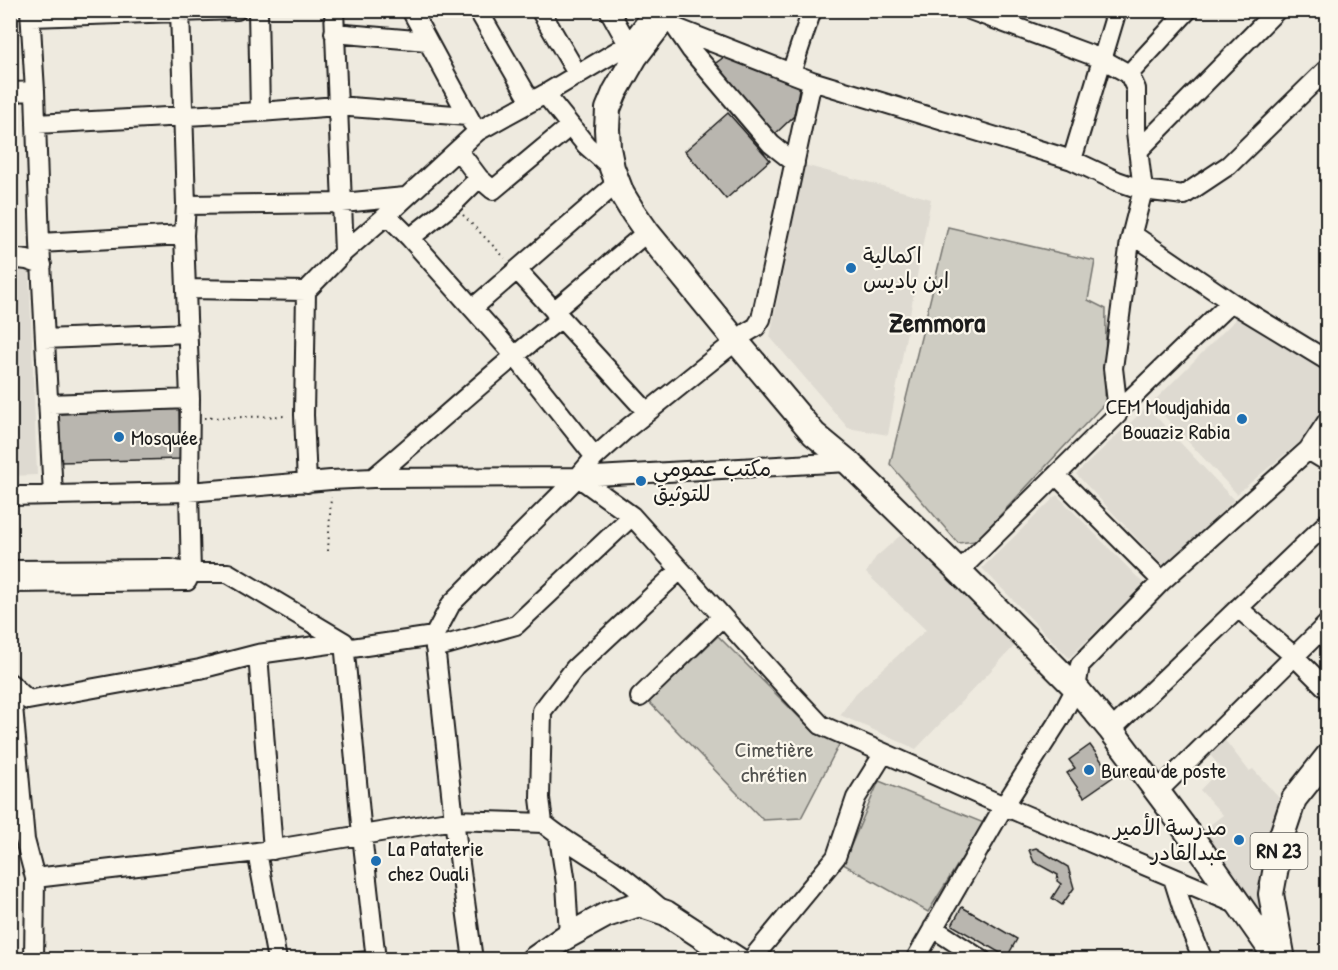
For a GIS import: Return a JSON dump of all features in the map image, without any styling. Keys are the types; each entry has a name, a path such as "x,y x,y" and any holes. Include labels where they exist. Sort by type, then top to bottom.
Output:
{"main road":[{"path":"680,16 632,50 608,109 608,148 622,194 647,232 741,337 825,425 848,462 1076,688 1111,730 1201,850 1278,960"},
{"path":"680,16 632,86 622,110 620,135 623,164 634,190 653,219 741,337"},
{"name":"RN 23","path":"1283,960 1272,894 1282,835 1293,799 1328,756"},
{"path":"533,960 569,935 606,915 639,904 666,913 738,960"}],"street":[{"path":"53,495 31,14 237,10"},
{"path":"258,10 260,112"},
{"path":"334,10 344,252"},
{"path":"411,10 467,116 478,131"},
{"path":"473,308 517,270 615,175 570,126 538,98 478,10"},
{"path":"540,10 578,75"},
{"path":"609,10 632,50"},
{"path":"308,483 304,415 306,291 344,252 478,131 578,75 632,50 655,10"},
{"path":"791,73 812,10"},
{"path":"970,10 1102,59 1129,74 1137,89 1136,133 1143,190 1132,234 1113,368 1119,411"},
{"path":"1072,160 1117,10"},
{"path":"1129,74 1188,10"},
{"path":"1138,151 1278,10"},
{"path":"10,583 187,581 191,573 190,399 180,11"},
{"path":"680,16 791,73 812,81 1072,160 1117,181 1143,190 1184,195 1229,165 1328,68"},
{"path":"680,16 691,50 771,144 795,163"},
{"path":"334,33 427,40"},
{"path":"473,960 454,820 435,642 451,604 578,477 595,457 647,412 756,327 761,319 812,81"},
{"path":"10,92 35,92"},
{"path":"36,124 337,106 467,116"},
{"path":"458,150 478,178 493,190 570,126"},
{"path":"410,238 453,204 478,178"},
{"path":"186,205 342,203 405,197"},
{"path":"387,215 514,355 595,457"},
{"path":"374,478 468,397 647,232"},
{"path":"1132,234 1237,306"},
{"path":"40,243 184,235"},
{"path":"10,258 27,260 42,266"},
{"path":"517,270 647,412"},
{"path":"187,289 306,291"},
{"path":"959,571 1231,302 1328,361"},
{"path":"45,339 188,333"},
{"path":"48,404 190,399"},
{"path":"915,960 1004,807 1059,720 1076,688 1080,665 1162,581 1308,450 1328,420"},
{"path":"1308,450 1328,462"},
{"path":"10,496 189,492 374,478 578,477 848,462"},
{"path":"1056,475 1162,581"},
{"path":"578,477 632,516 821,725 1004,807 1240,906"},
{"path":"11,683 28,700 200,669 258,654 345,646 435,642 516,625 632,516"},
{"path":"1111,730 1328,522"},
{"path":"10,570 171,569 191,573 228,573 345,646"},
{"path":"543,823 540,798 542,711 575,668 680,570"},
{"path":"1238,608 1294,656 1328,690"},
{"path":"640,697 722,617"},
{"path":"1157,792 1328,623"},
{"path":"345,646 376,960"},
{"path":"258,654 265,851 277,960"},
{"path":"11,683 26,840 35,878 34,960"},
{"path":"751,960 836,858 856,798 884,753"},
{"path":"35,878 265,851 454,820 543,823 559,837 616,872 666,913"},
{"path":"559,837 566,883 569,935"},
{"path":"1173,878 1203,960"},
{"path":"933,928 982,960"}],"path":[{"path":"453,204 517,270"},
{"path":"189,419 304,415"},
{"path":"328,551 332,480"}],"shaded area":[{"name":"اكمالية ابن باديس","path":"804,165 931,199 888,435 848,428 770,337"},
{"path":"10,268 29,268 37,475 11,476"},
{"name":"CEM Moudjahida Bouaziz Rabia","path":"1238,317 1327,372 1327,399 1308,435 1237,494 1152,403"},
{"path":"1147,407 1234,500 1164,567 1076,474"},
{"path":"1057,495 1144,584 1069,658 982,568"},
{"path":"910,527 1024,636 916,749 840,715 856,693 926,630 866,573 876,557"},
{"name":"مدرسة الأمير عبدالقادر","path":"1224,739 1249,771 1253,769 1279,798 1268,850 1269,926 1202,831 1223,815 1200,790 1221,768 1210,755"}],"green space":[{"path":"948,227 1095,261 1088,300 1106,309 1105,403 976,541 958,543 890,464"},
{"name":"Cimetière chrétien","path":"718,636 816,734 841,741 801,818 763,820 649,702"},
{"path":"879,781 984,823 928,912 843,864"}],"building":[{"path":"728,54 800,84 794,116 773,136 716,63"},
{"path":"728,113 770,160 726,199 685,151"},
{"name":"Mosquée","path":"179,408 180,459 60,462 58,414"},
{"name":"Bureau de poste","path":"1090,745 1113,777 1084,797 1067,773 1075,768 1069,760"},
{"path":"1036,848 1068,867 1074,888 1062,905 1052,898 1061,884 1057,881 1058,875 1034,862 1029,850"},
{"path":"962,907 1017,939 1007,957 952,925"},
{"path":"366,951 366,960 291,960 291,957"}],"place":[{"name":"اكمالية ابن باديس","path":"851,268"},
{"name":"CEM Moudjahida Bouaziz Rabia","path":"1242,419"},
{"name":"Mosquée","path":"119,437"},
{"name":"مكتب عمومي للتوثيق","path":"641,481"},
{"name":"Bureau de poste","path":"1089,770"},
{"name":"مدرسة الأمير عبدالقادر","path":"1239,840"},
{"name":"La Pataterie chez Ouali","path":"376,861"}],"district":[{"name":"Zemmora","path":"937,322"}]}
